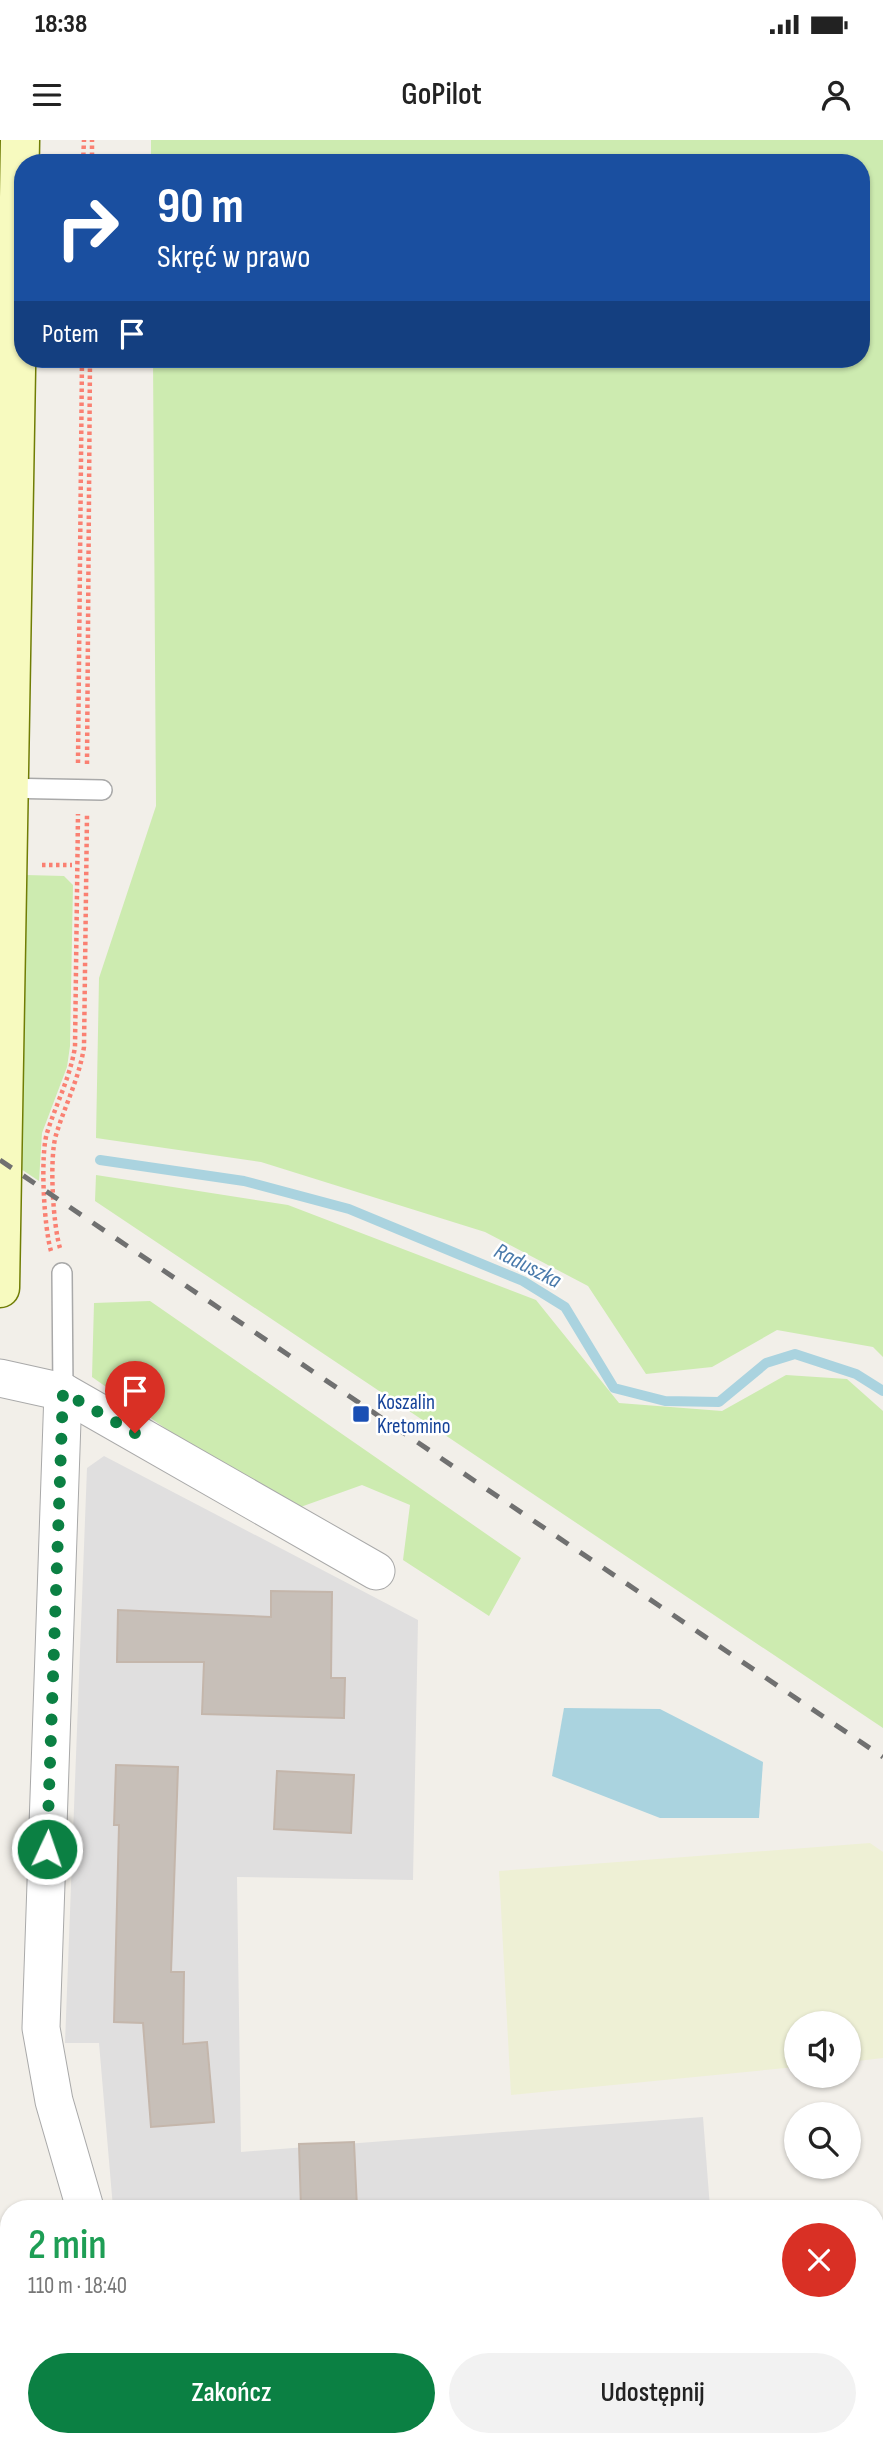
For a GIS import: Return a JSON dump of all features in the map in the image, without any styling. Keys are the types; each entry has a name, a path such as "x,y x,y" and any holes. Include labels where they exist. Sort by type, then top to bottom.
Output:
{"main road":[{"path":"0,1288 4,788 14,368"}],"street":[{"path":"0,1378 63,1392 376,1571"},
{"path":"63,1392 41,2017 43,2049 54,2101 83,2200"}],"lane":[{"path":"4,788 102,790"},
{"path":"62,1273 63,1392"}],"path":[{"path":"62,1273 56,1267 46,1232 44,1147 72,1068 75,1046 82,368"},
{"path":"38,864 72,865"}],"shaded area":[{"path":"104,1456 418,1620 413,1880 237,1877 241,2152 703,2117 709,2200 112,2200 99,2043 65,2043 87,1468"}],"green space":[{"path":"151,140 883,140 883,1357 873,1347 777,1330 712,1367 646,1374 588,1286 485,1232 261,1162 96,1138 99,978 156,806 153,368 870,368 870,154 151,154"},
{"path":"26,875 64,876 73,885 70,1046 67,1067 42,1133 39,1181 21,1169"},
{"path":"96,1175 288,1205 536,1300 619,1403 722,1411 786,1375 847,1379 883,1411 883,1728 95,1201"},
{"path":"150,1301 521,1558 489,1616 403,1560 410,1505 362,1485 295,1509 202,1454 92,1377 94,1303"},
{"path":"870,1843 883,1852 883,2058 861,2061 861,2011 784,2011 784,2068 511,2095 499,1871"}],"water":[{"path":"564,1708 660,1709 763,1762 759,1818 660,1818 552,1776"}],"building":[{"path":"271,1591 332,1592 331,1678 345,1678 344,1718 202,1714 204,1662 117,1662 118,1610 271,1617"},
{"path":"116,1765 178,1767 171,1972 184,1972 183,2044 207,2042 214,2122 151,2127 143,2023 114,2022 119,1825 114,1825"},
{"path":"277,1771 354,1775 351,1833 274,1829"},
{"path":"354,2142 357,2200 301,2200 299,2144"}],"waterway":[{"name":"Raduszka","path":"100,1160 244,1181 349,1209 523,1281 565,1307 614,1388 665,1401 719,1402 766,1363 795,1354 856,1374 883,1391"}],"railway":[{"path":"0,1160 883,1757"}],"place":[{"name":"Koszalin Kretomino","path":"361,1414"}],"route":[{"path":"47,1849 63,1392 135,1433"}]}
